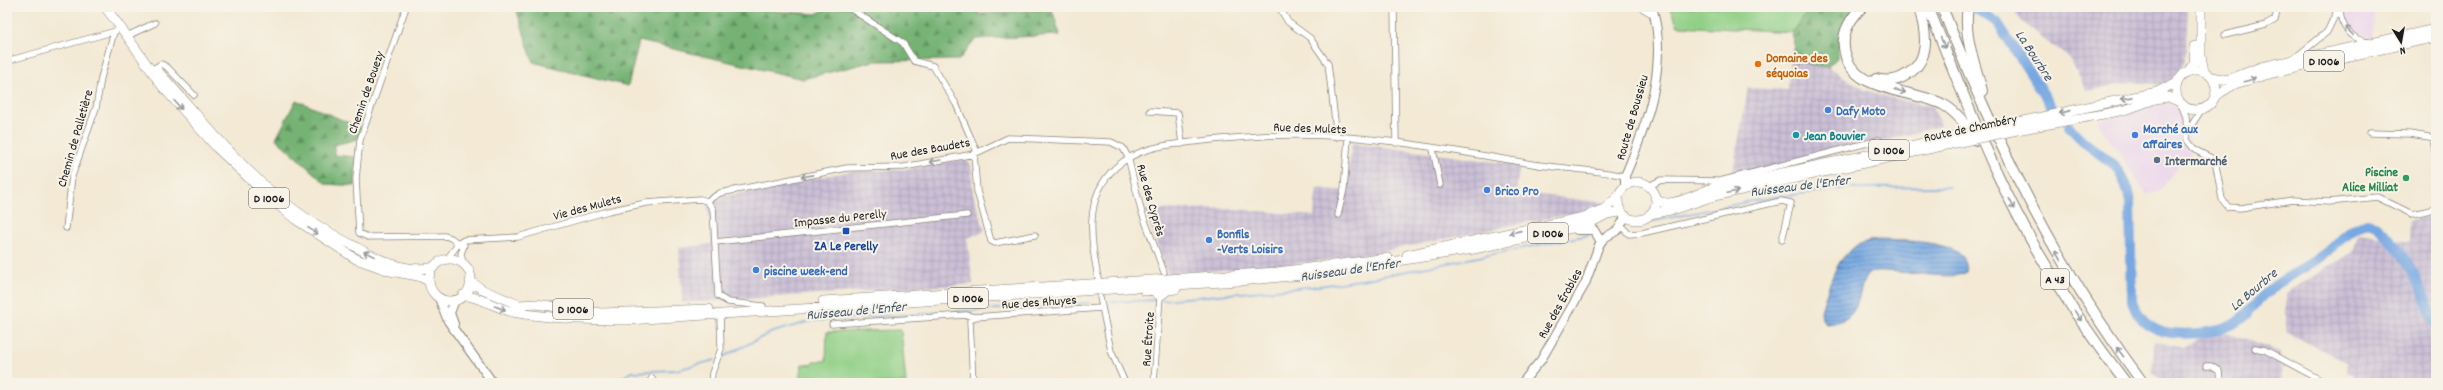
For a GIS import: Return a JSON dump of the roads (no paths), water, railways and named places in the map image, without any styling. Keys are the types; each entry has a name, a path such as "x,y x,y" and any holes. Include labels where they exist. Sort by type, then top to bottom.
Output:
{"highway":[{"path":"1862,7 1852,19 1843,38 1847,60 1854,71 1876,84 1927,98 1949,108 1969,129 1995,169"},
{"path":"1868,7 1856,19 1850,29 1848,41 1850,54 1853,63 1864,73 1873,78 1887,81 1906,75 1914,70 1922,59 1926,37 1919,7"},
{"name":"A 43","path":"1928,7 1995,169 2023,224 2056,282 2096,344 2126,383"},
{"name":"A 43","path":"1942,7 1988,119 2034,213 2065,269 2109,337 2143,383"},
{"path":"1967,11 1968,40 1988,119"}],"main road":[{"name":"D 1006","path":"105,7 121,32 146,62 162,86 217,148 295,219 360,261 390,271 418,276 429,281"},
{"path":"2195,7 2195,57 2189,70 2182,75 2177,82 2176,94 2180,103 2188,109 2202,109 2212,102 2215,96 2216,86 2208,74 2201,57 2201,7"},
{"name":"D 1006","path":"2208,74 2228,80 2246,72 2436,29"},
{"name":"D 1006","path":"2215,96 2235,84 2270,74 2436,36"},
{"name":"D 1006","path":"146,62 155,68 236,158 298,213 346,242 380,260 411,268 434,266"},
{"path":"2189,70 2208,74"},
{"name":"Route de Chambéry","path":"1655,198 1662,203 1673,203 1691,194 1715,187 2015,127 2157,92 2177,82"},
{"name":"Route de Chambéry","path":"2015,127 2125,110 2155,98 2168,97 2180,103"},
{"name":"Route de Chambéry","path":"1650,214 1675,209 1714,196 1958,139"},
{"path":"1625,181 1640,182 1649,186 1655,198 1650,214 1640,219 1623,214 1618,202 1625,181"},
{"name":"D 1006","path":"470,281 483,290 519,305 536,304 601,313 627,313 763,306 1153,280 1314,268 1410,254 1589,215 1611,205 1619,196"},
{"name":"D 1006","path":"464,295 476,298 501,309 515,312 570,319 628,320 1195,284 1277,278 1356,269 1545,234 1586,225 1607,214 1623,214"},
{"path":"447,259 463,263 469,271 470,281 464,295 455,300 439,298 432,291 429,281 434,266 447,259"},
{"path":"1121,288 1135,292 1153,290 1160,300 1168,290 1195,284"}],"street":[{"name":"Chemin de Bouezy","path":"406,7 360,140 356,179 359,234 368,237 445,236 461,245"},
{"path":"848,7 904,43 914,61 933,66 956,104 975,153 977,191 991,241 995,243 1035,235"},
{"path":"1279,7 1288,22 1310,38 1328,64 1338,137"},
{"path":"1394,7 1396,143"},
{"path":"1640,7 1653,11"},
{"path":"2225,35 2266,25 2275,20 2278,7"},
{"path":"2340,7 2342,22 2349,33 2365,42 2372,43"},
{"path":"2291,61 2327,32 2340,7"},
{"name":"Route de Boussieu","path":"1625,181 1656,82 1659,54 1653,11"},
{"path":"7,61 155,23"},
{"name":"Chemin de Palletière","path":"66,228 72,176 96,108 101,78 121,32"},
{"path":"155,68 162,64 167,66 194,95"},
{"path":"2180,103 2186,117 2187,140 2195,150 2215,160 2222,199 2228,207 2240,208 2293,200 2329,202 2377,197 2412,214 2436,209"},
{"path":"2187,132 2202,109"},
{"path":"1150,111 1178,113 1182,144"},
{"path":"2370,133 2409,134 2435,138 2436,151"},
{"name":"Rue des Mulets","path":"1098,278 1091,234 1093,205 1104,182 1114,168 1128,157 1154,146 1292,135 1338,137 1396,143 1625,181"},
{"name":"Rue des Baudets","path":"707,201 720,193 847,168 904,167 975,153 998,141 1020,138 1111,142 1123,148 1128,157"},
{"path":"1338,215 1344,189 1348,138"},
{"path":"1649,186 1661,180 1720,181 1879,140"},
{"path":"1433,149 1440,185"},
{"name":"Rue des Cyprès","path":"1128,157 1141,210 1164,272"},
{"name":"Vie des Mulets","path":"461,245 473,240 518,237 608,211 646,202 700,199 707,201"},
{"path":"707,201 713,209 718,296 728,302 763,306"},
{"path":"1621,226 1629,234 1642,233 1781,201 1791,203 1782,240"},
{"name":"Rue des Érables","path":"1522,383 1541,360 1582,290 1601,242 1621,226 1623,214"},
{"name":"Impasse du Perelly","path":"715,242 966,215"},
{"path":"1545,234 1584,229 1594,230 1601,242"},
{"path":"447,259 461,245"},
{"path":"461,245 463,263"},
{"path":"1153,280 1164,272 1184,277"},
{"path":"1100,297 1101,308 1111,351 1125,383"},
{"path":"439,298 444,315 493,383"},
{"path":"455,300 450,308 450,316 475,358"},
{"name":"Rue Étroite","path":"1154,383 1160,300"},
{"name":"Rue des Rhuyes","path":"832,324 966,315 974,317 1101,308"},
{"path":"711,383 712,373 721,349 720,315"},
{"path":"973,383 970,321 974,317"},
{"path":"2255,348 2265,350 2326,383"},
{"path":"2206,366 2212,366 2219,371 2220,383"}],"water":[{"path":"1877,240 1916,242 1946,247 1958,253 1965,261 1966,272 1960,275 1938,276 1875,271 1868,274 1864,281 1859,298 1850,315 1840,321 1826,324 1822,319 1821,311 1828,287 1838,265 1853,248 1864,243"}],"waterway":[{"name":"La Bourbre","path":"1973,7 1997,22 2052,107"},
{"name":"La Bourbre","path":"2069,126 2079,137 2114,166 2121,175 2126,187 2130,203 2132,301 2138,314 2151,327 2164,332 2188,334 2208,332 2234,324 2273,287 2318,259 2350,232 2361,224 2367,222 2380,229 2404,257 2416,278 2436,325"},
{"name":"Ruisseau de l'Enfer","path":"1654,221 1762,199 1846,188 1950,187"},
{"name":"Ruisseau de l'Enfer","path":"1162,300 1319,286 1367,279 1589,235"},
{"name":"Ruisseau de l'Enfer","path":"1112,302 1158,300"},
{"name":"Ruisseau de l'Enfer","path":"719,359 770,333 811,321 1089,303"},
{"name":"Ruisseau de l'Enfer","path":"613,383 632,372 676,370 715,360"}],"place":[{"name":"Domaine des séquoias","path":"1758,64"},
{"name":"Dafy Moto","path":"1828,110"},
{"name":"Jean Bouvier","path":"1796,135"},
{"name":"Marché aux affaires","path":"2135,135"},
{"name":"Intermarché","path":"2157,160"},
{"name":"Piscine Alice Milliat","path":"2406,178"},
{"name":"Brico Pro","path":"1487,190"},
{"name":"ZA Le Perelly","path":"846,231"},
{"name":"Bonfils -Verts Loisirs","path":"1209,240"},
{"name":"piscine week-end","path":"756,270"}]}
